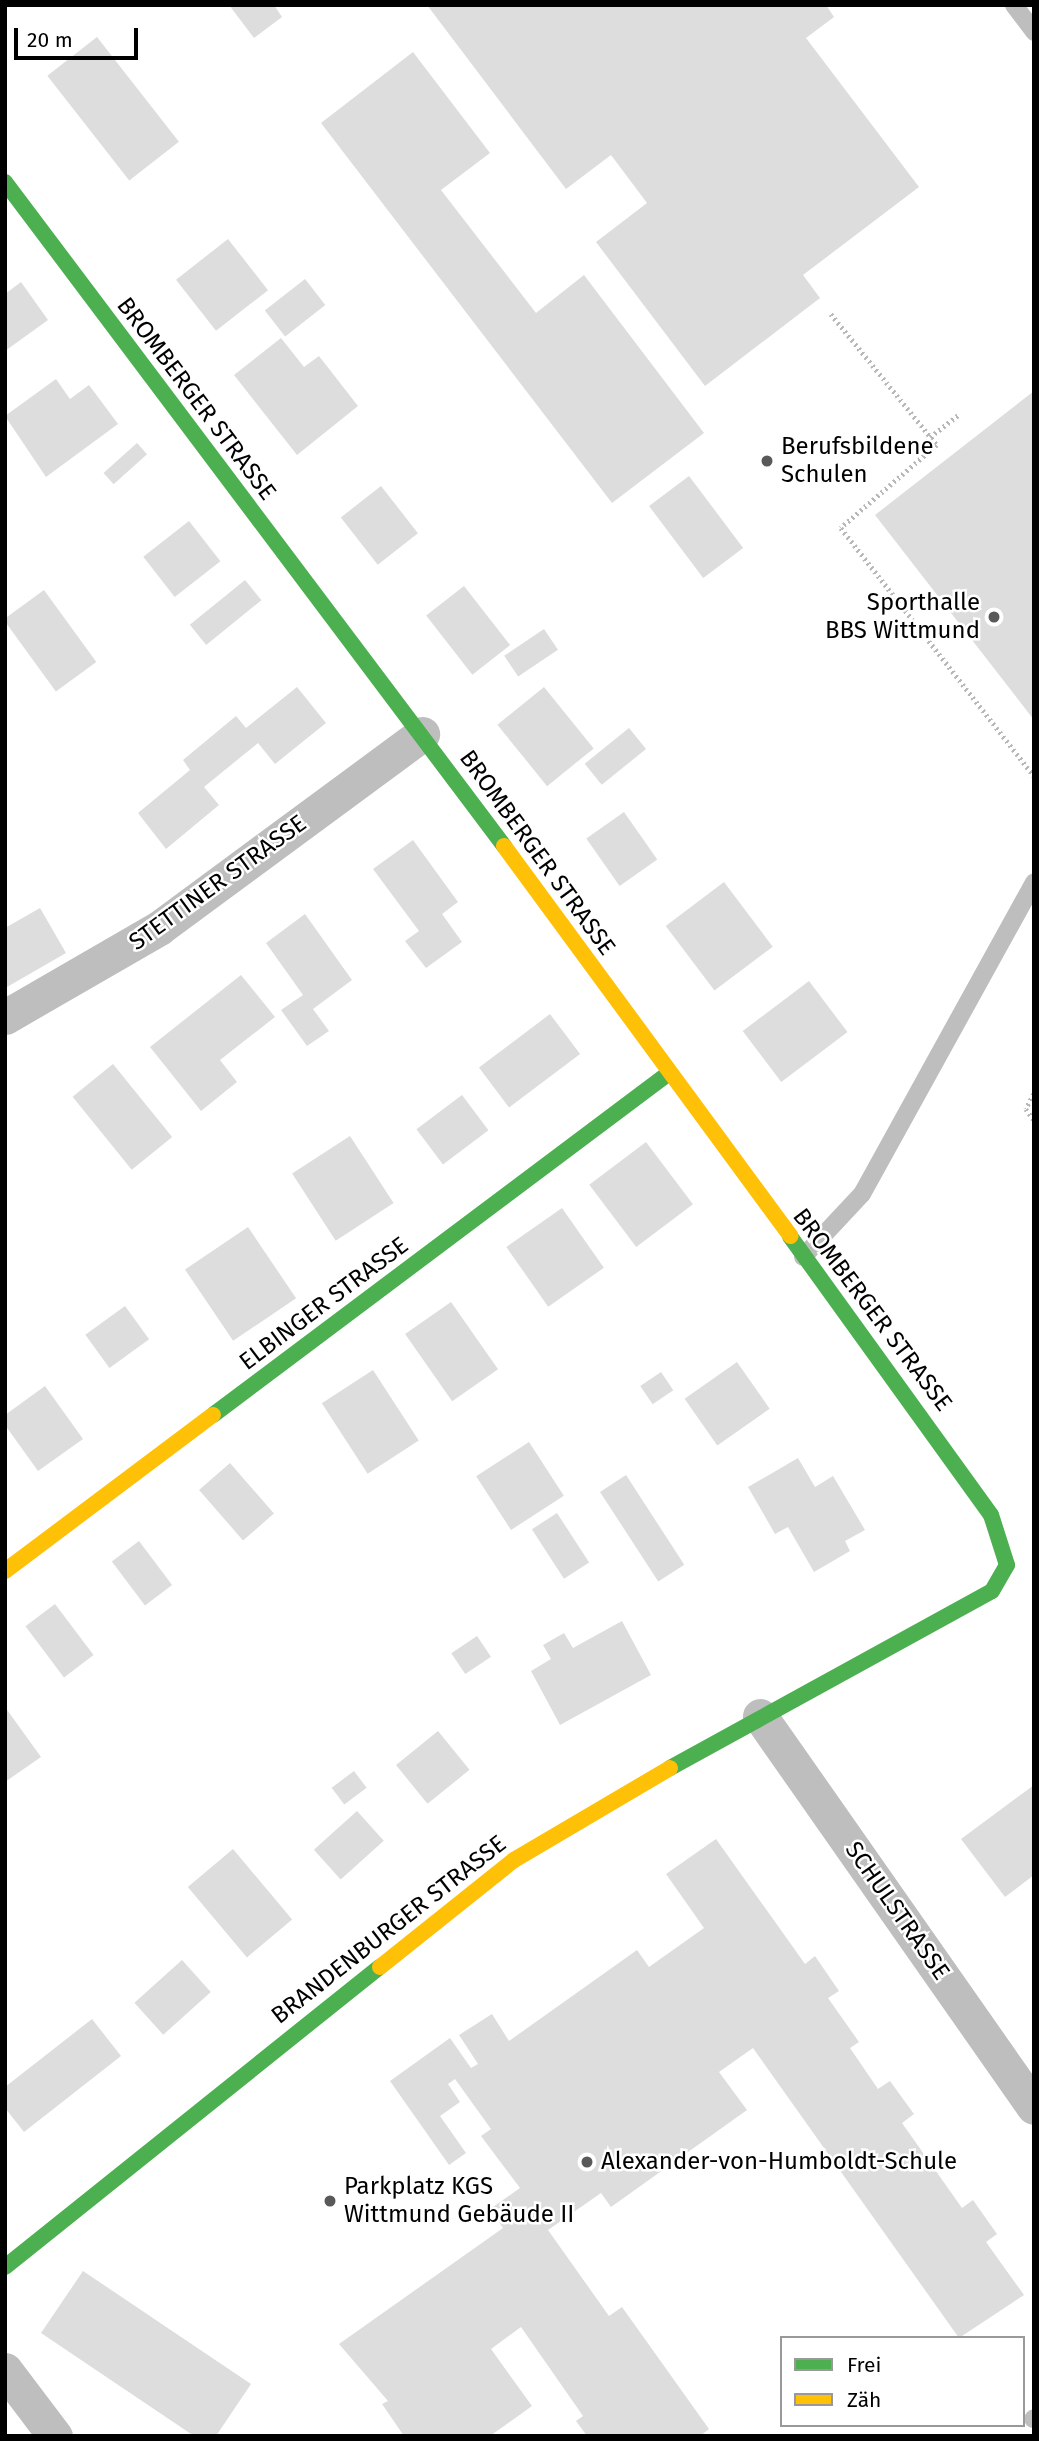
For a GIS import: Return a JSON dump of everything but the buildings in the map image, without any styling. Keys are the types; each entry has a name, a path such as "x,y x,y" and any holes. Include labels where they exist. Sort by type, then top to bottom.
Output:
{"street":[{"name":"BROMBERGER STRASSE","path":"5,182 422,734 991,1515 1005,1543 1007,1565"},
{"name":"STETTINER STRASSE","path":"5,1017 159,928 422,734"},
{"name":"ELBINGER STRASSE","path":"5,1571 669,1073"},
{"name":"BRANDENBURGER STRASSE","path":"5,2267 451,1905 514,1860 760,1716 992,1591 1007,1565"},
{"name":"SCHULSTRASSE","path":"760,1716 1034,2107"},
{"path":"5,2370 55,2436"}],"lane":[{"path":"1014,5 1034,32"},
{"path":"803,1257 862,1194 1034,882"}],"path":[{"path":"831,314 937,445 841,528 1034,776"},
{"path":"930,437 958,414"},
{"path":"1034,1094 1026,1109 1034,1120"}],"traffic: fast":[{"path":"5,182 504,846"},
{"path":"213,1415 669,1073"},
{"path":"670,1768 992,1591 1007,1565 991,1515 790,1236"},
{"path":"5,2267 380,1967"}],"traffic: slow":[{"path":"504,846 790,1236"},
{"path":"5,1571 213,1415"},
{"path":"380,1967 514,1860 670,1768"}],"place":[{"name":"Berufsbildene Schulen","path":"767,461"},
{"name":"Sporthalle BBS Wittmund","path":"994,617"},
{"name":"Alexander-von-Humboldt-Schule","path":"587,2162"},
{"name":"Parkplatz KGS Wittmund Gebäude II","path":"330,2201"}]}
